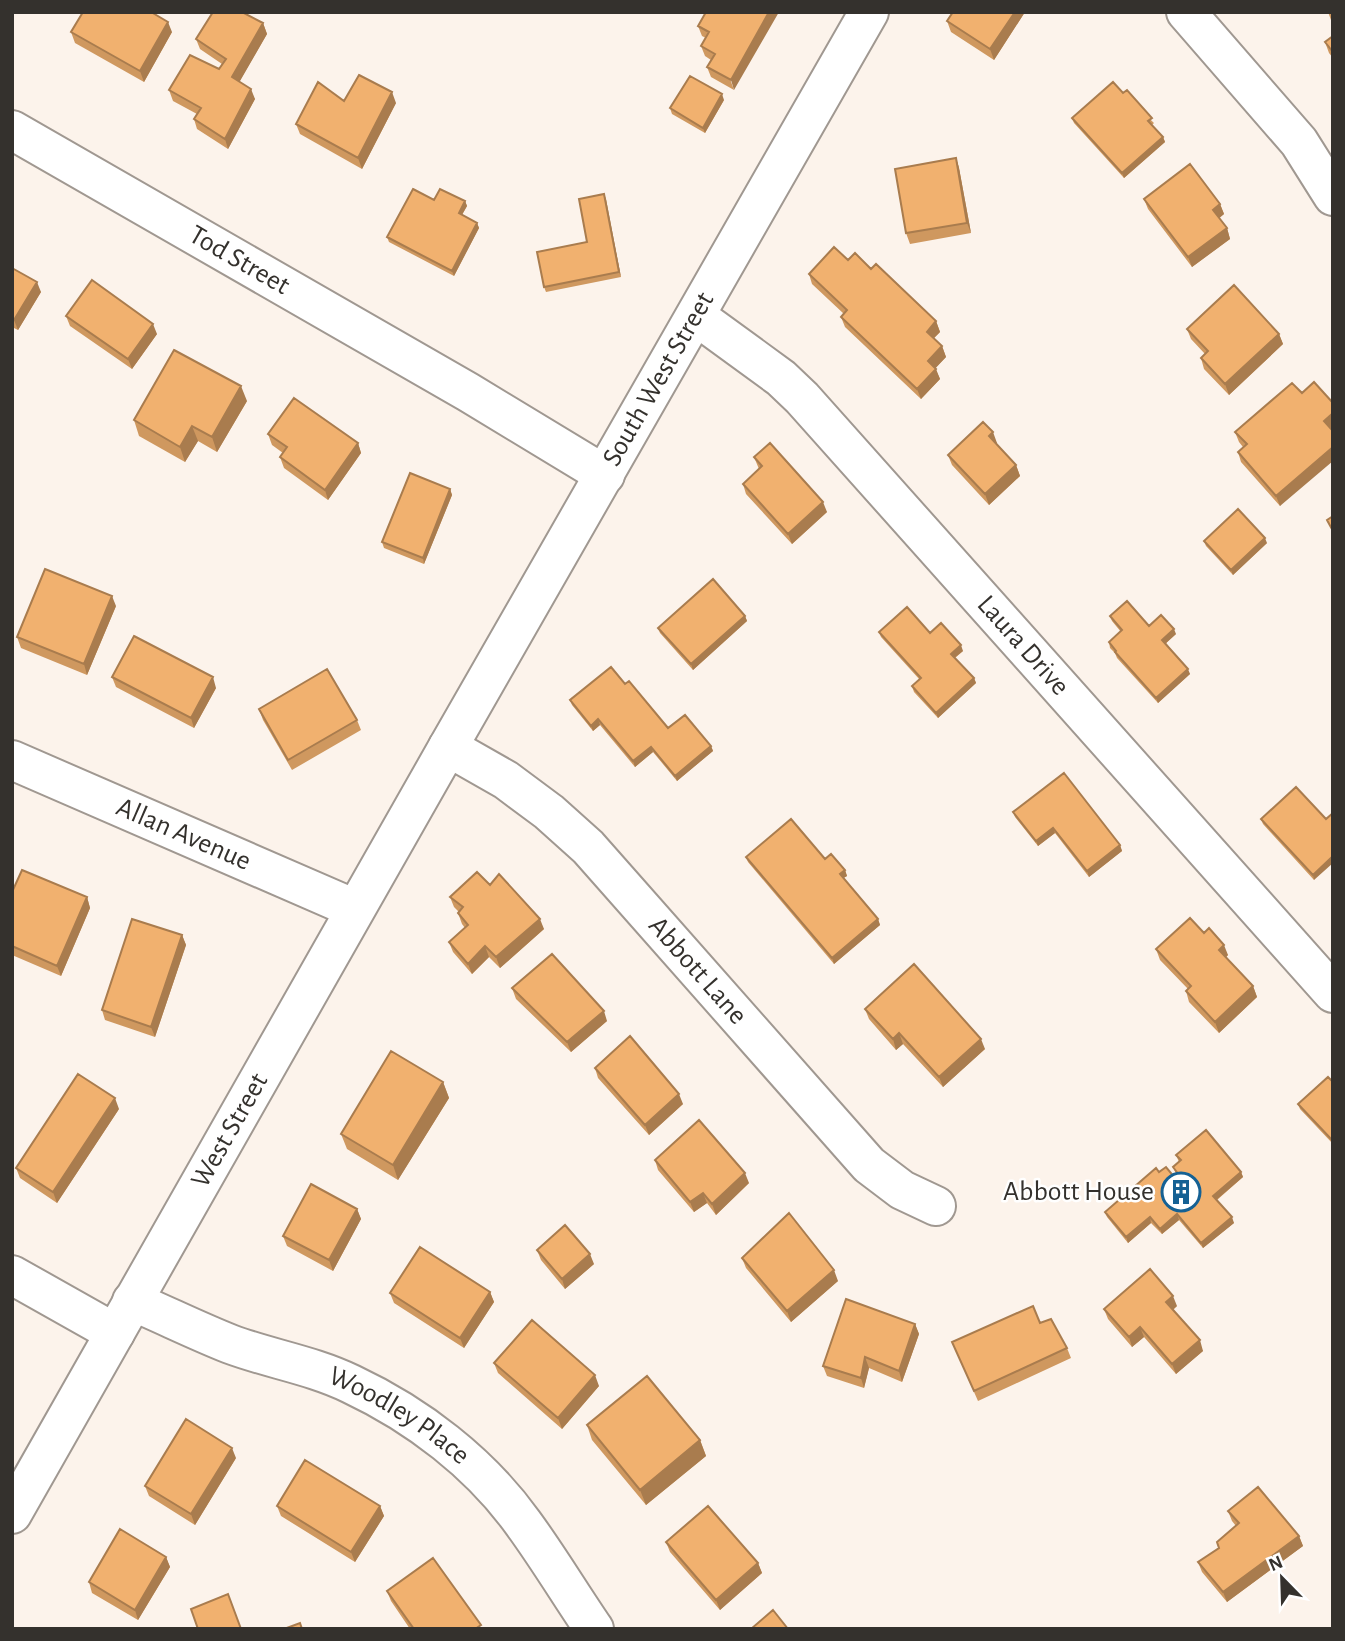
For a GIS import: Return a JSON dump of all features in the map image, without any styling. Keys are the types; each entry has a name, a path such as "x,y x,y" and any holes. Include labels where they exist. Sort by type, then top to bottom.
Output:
{"street":[{"name":"South West Street","path":"448,747 869,12"},
{"path":"1186,12 1299,142 1333,196"},
{"name":"Tod Street","path":"12,130 468,392 605,475"},
{"name":"Laura Drive","path":"696,316 781,378 802,398 1333,993"},
{"name":"West Street","path":"12,1514 448,747"},
{"name":"Abbott Lane","path":"448,747 506,780 549,811 588,848 869,1165 902,1190 936,1206"},
{"name":"Allan Avenue","path":"12,760 355,909"},
{"name":"Woodley Place","path":"12,1275 123,1317 231,1344 317,1370 352,1384 412,1419 443,1440 489,1483 522,1521 594,1629"}],"building":[{"path":"83,12 151,12 168,22 140,71 71,32"},
{"path":"213,12 242,12 263,23 232,77 251,89 225,139 194,119 201,108 169,90 190,55 219,69 226,59 196,39"},
{"path":"706,12 769,12 731,80 707,67 715,54 701,46 709,32 698,26"},
{"path":"953,12 1015,12 990,49 947,21"},
{"path":"1333,36 1333,52 1325,42"},
{"path":"359,75 392,92 358,158 296,124 318,82 344,101"},
{"path":"690,76 722,94 703,128 670,108"},
{"path":"1113,82 1123,93 1127,90 1152,118 1148,121 1163,137 1122,173 1072,118"},
{"path":"956,158 967,223 906,233 895,169"},
{"path":"1190,164 1220,204 1213,210 1227,228 1188,257 1144,199"},
{"path":"413,189 434,200 440,189 465,201 459,213 477,223 452,271 387,237"},
{"path":"604,194 619,272 544,287 537,252 587,242 579,199"},
{"path":"834,247 848,260 855,253 871,269 876,264 936,321 927,332 942,346 928,361 936,369 917,389 841,317 847,310 809,274"},
{"path":"12,268 37,282 14,320 12,319"},
{"path":"92,280 153,324 128,359 66,316"},
{"path":"1234,285 1279,334 1225,384 1201,358 1208,351 1187,329"},
{"path":"174,350 241,386 212,437 192,426 180,447 134,420"},
{"path":"1314,382 1333,403 1333,413 1324,421 1333,431 1333,447 1276,496 1238,452 1247,444 1235,432 1292,383 1302,393"},
{"path":"294,398 358,443 325,490 280,457 287,447 268,434"},
{"path":"983,422 993,432 989,436 1016,465 985,494 948,455"},
{"path":"770,443 823,502 788,534 743,484 762,466 754,457"},
{"path":"410,473 450,489 423,558 382,542"},
{"path":"1238,509 1265,538 1231,570 1204,541"},
{"path":"1333,516 1333,531 1327,520"},
{"path":"45,569 112,596 84,664 17,637"},
{"path":"713,579 745,616 691,664 658,628"},
{"path":"1127,601 1149,626 1161,615 1174,629 1162,640 1188,669 1156,698 1109,642 1122,630 1110,616"},
{"path":"907,607 930,633 941,623 961,645 951,654 974,678 936,713 912,686 921,678 879,632"},
{"path":"134,636 213,677 191,718 112,677"},
{"path":"611,667 625,684 629,681 668,728 685,715 711,746 675,776 651,747 633,761 598,719 591,726 570,700"},
{"path":"327,669 357,720 288,760 259,709"},
{"path":"1064,773 1120,845 1087,871 1053,828 1036,841 1013,812"},
{"path":"1296,787 1326,819 1333,813 1333,856 1313,875 1261,819"},
{"path":"791,819 825,859 831,854 845,870 840,874 878,919 832,958 746,857"},
{"path":"22,870 87,897 57,966 12,946 12,892"},
{"path":"477,872 490,885 499,874 540,919 496,957 485,946 468,964 449,942 468,925 458,913 463,907 450,897"},
{"path":"1190,918 1204,933 1209,928 1224,945 1219,950 1253,986 1215,1022 1186,991 1191,986 1156,949"},
{"path":"132,919 182,935 151,1027 102,1010"},
{"path":"552,954 604,1011 567,1042 512,988"},
{"path":"914,964 981,1039 939,1077 899,1033 893,1039 865,1009"},
{"path":"630,1036 679,1094 645,1125 595,1068"},
{"path":"391,1051 443,1082 393,1165 341,1134"},
{"path":"78,1074 115,1098 53,1192 16,1168"},
{"path":"1328,1077 1333,1082 1333,1141 1298,1104"},
{"path":"699,1120 745,1173 712,1204 703,1193 690,1202 655,1160"},
{"name":"Abbott House","path":"1206,1130 1241,1172 1213,1196 1232,1217 1201,1243 1177,1214 1160,1229 1150,1217 1126,1237 1105,1212 1156,1168 1159,1172 1166,1167 1175,1178 1179,1175 1173,1167 1181,1160 1176,1155"},
{"path":"311,1184 357,1209 329,1260 283,1236"},
{"path":"789,1213 834,1270 787,1311 742,1258"},
{"path":"565,1225 590,1254 562,1279 537,1250"},
{"path":"420,1247 490,1292 460,1338 390,1293"},
{"path":"1150,1269 1173,1296 1166,1302 1200,1340 1172,1364 1140,1327 1129,1337 1104,1309"},
{"path":"846,1299 915,1324 899,1371 865,1357 861,1378 823,1366"},
{"path":"1033,1306 1040,1323 1051,1319 1067,1348 974,1391 952,1342"},
{"path":"532,1320 595,1375 558,1418 494,1363"},
{"path":"647,1376 700,1440 640,1490 587,1425"},
{"path":"186,1419 232,1448 191,1514 145,1486"},
{"path":"305,1460 380,1506 351,1552 277,1506"},
{"path":"1258,1487 1299,1536 1223,1592 1198,1562 1219,1548 1217,1542 1239,1523 1228,1511"},
{"path":"708,1506 758,1563 716,1600 666,1542"},
{"path":"120,1529 166,1557 135,1610 89,1582"},
{"path":"433,1558 481,1625 475,1629 414,1629 387,1591"},
{"path":"228,1594 241,1629 198,1629 191,1609"},
{"path":"773,1610 788,1629 751,1629"},
{"path":"300,1623 302,1629 284,1629"}],"place":[{"name":"Abbott House","path":"1181,1192"}]}
